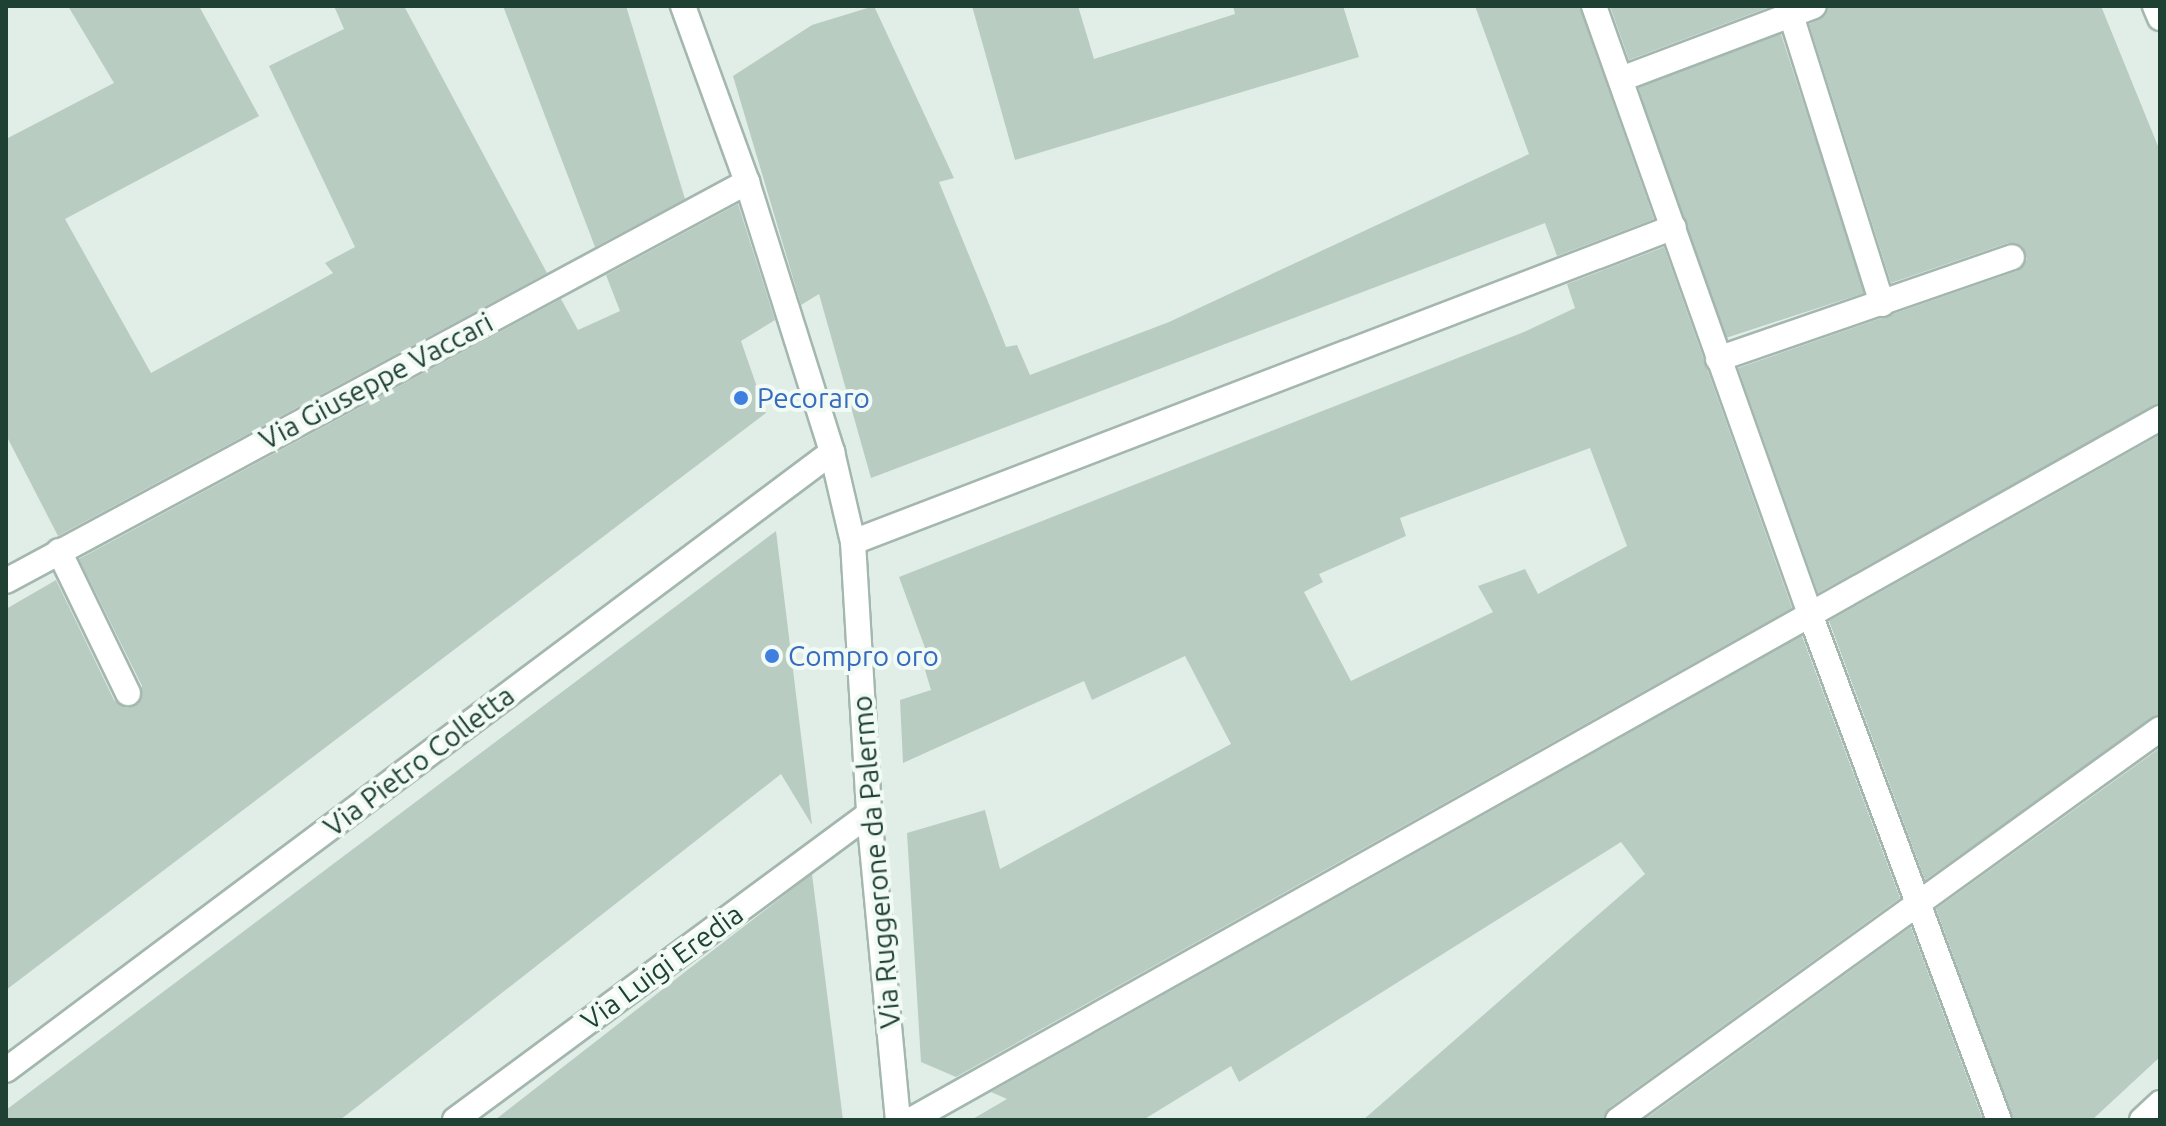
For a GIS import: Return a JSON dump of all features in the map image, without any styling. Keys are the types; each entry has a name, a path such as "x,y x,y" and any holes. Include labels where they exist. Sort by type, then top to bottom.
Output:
{"street":[{"name":"Via Ruggerone da Palermo","path":"683,6 747,182 832,452 853,542 869,814 898,1120"},
{"path":"1594,6 1810,614 1999,1120"},
{"path":"2155,6 2160,18"},
{"path":"1621,79 1803,10 1882,304"},
{"name":"Via Giuseppe Vaccari","path":"6,581 747,182"},
{"path":"853,542 1674,227"},
{"path":"1718,359 2012,257"},
{"path":"911,1120 2160,418"},
{"name":"Via Pietro Colletta","path":"6,1070 832,452"},
{"path":"59,551 128,693"},
{"path":"1618,1120 2160,729"},
{"name":"Via Luigi Eredia","path":"455,1120 869,814"},
{"path":"2142,1120 2160,1103"}],"building":[{"path":"68,6 199,6 259,116 65,219 151,373 333,273 325,263 355,247 269,66 344,29 334,6 404,6 547,273 58,536 6,435 6,139 114,83"},
{"path":"503,6 626,6 685,199 595,247"},
{"path":"874,6 954,178 939,182 1006,347 1017,345 1030,375 1169,322 1529,154 1475,6 1579,6 1654,219 1557,256 1545,223 871,478 819,294 801,305 733,76 812,25"},
{"path":"972,6 1078,6 1094,59 1235,14 1233,6 1343,6 1359,57 1015,160"},
{"path":"1610,6 1772,6 1629,60"},
{"path":"1829,6 2101,6 2160,151 2160,403 1818,593 1738,368 2017,271 2027,259 2022,246 2008,243 1891,283 1809,24 1825,16"},
{"path":"1781,34 1865,293 1720,340 1636,81"},
{"path":"738,204 775,320 741,341 766,413 6,990 6,609 56,580 114,700 126,708 135,706 142,686 79,559 561,299 578,330 620,311 606,275"},
{"path":"1664,247 1792,608 956,1077 921,1062 907,833 985,810 1000,869 1231,744 1185,656 1092,700 1084,681 903,763 900,700 931,690 925,670 932,667 899,577 1524,332 1575,308 1567,284","holes":["1590,448 1627,546 1538,594 1525,569 1478,586 1493,612 1351,681 1304,592 1323,582 1319,574 1406,536 1400,518"]},
{"path":"2160,435 2160,714 1925,880 1829,621"},
{"path":"776,531 812,825 781,774 340,1120 6,1120 6,1110"},
{"path":"1802,636 1900,898 1609,1108 1603,1120 1363,1120 1645,874 1621,842 1239,1082 1231,1066 1143,1120 971,1120 1007,1099 991,1092"},
{"path":"2160,748 2160,1057 2092,1120 2014,1120 1936,909"},
{"path":"812,874 843,1120 495,1120 690,968"},
{"path":"1911,927 1983,1120 1644,1120"}],"place":[{"name":"Pecoraro","path":"741,398"},
{"name":"Compro oro","path":"772,656"}]}
